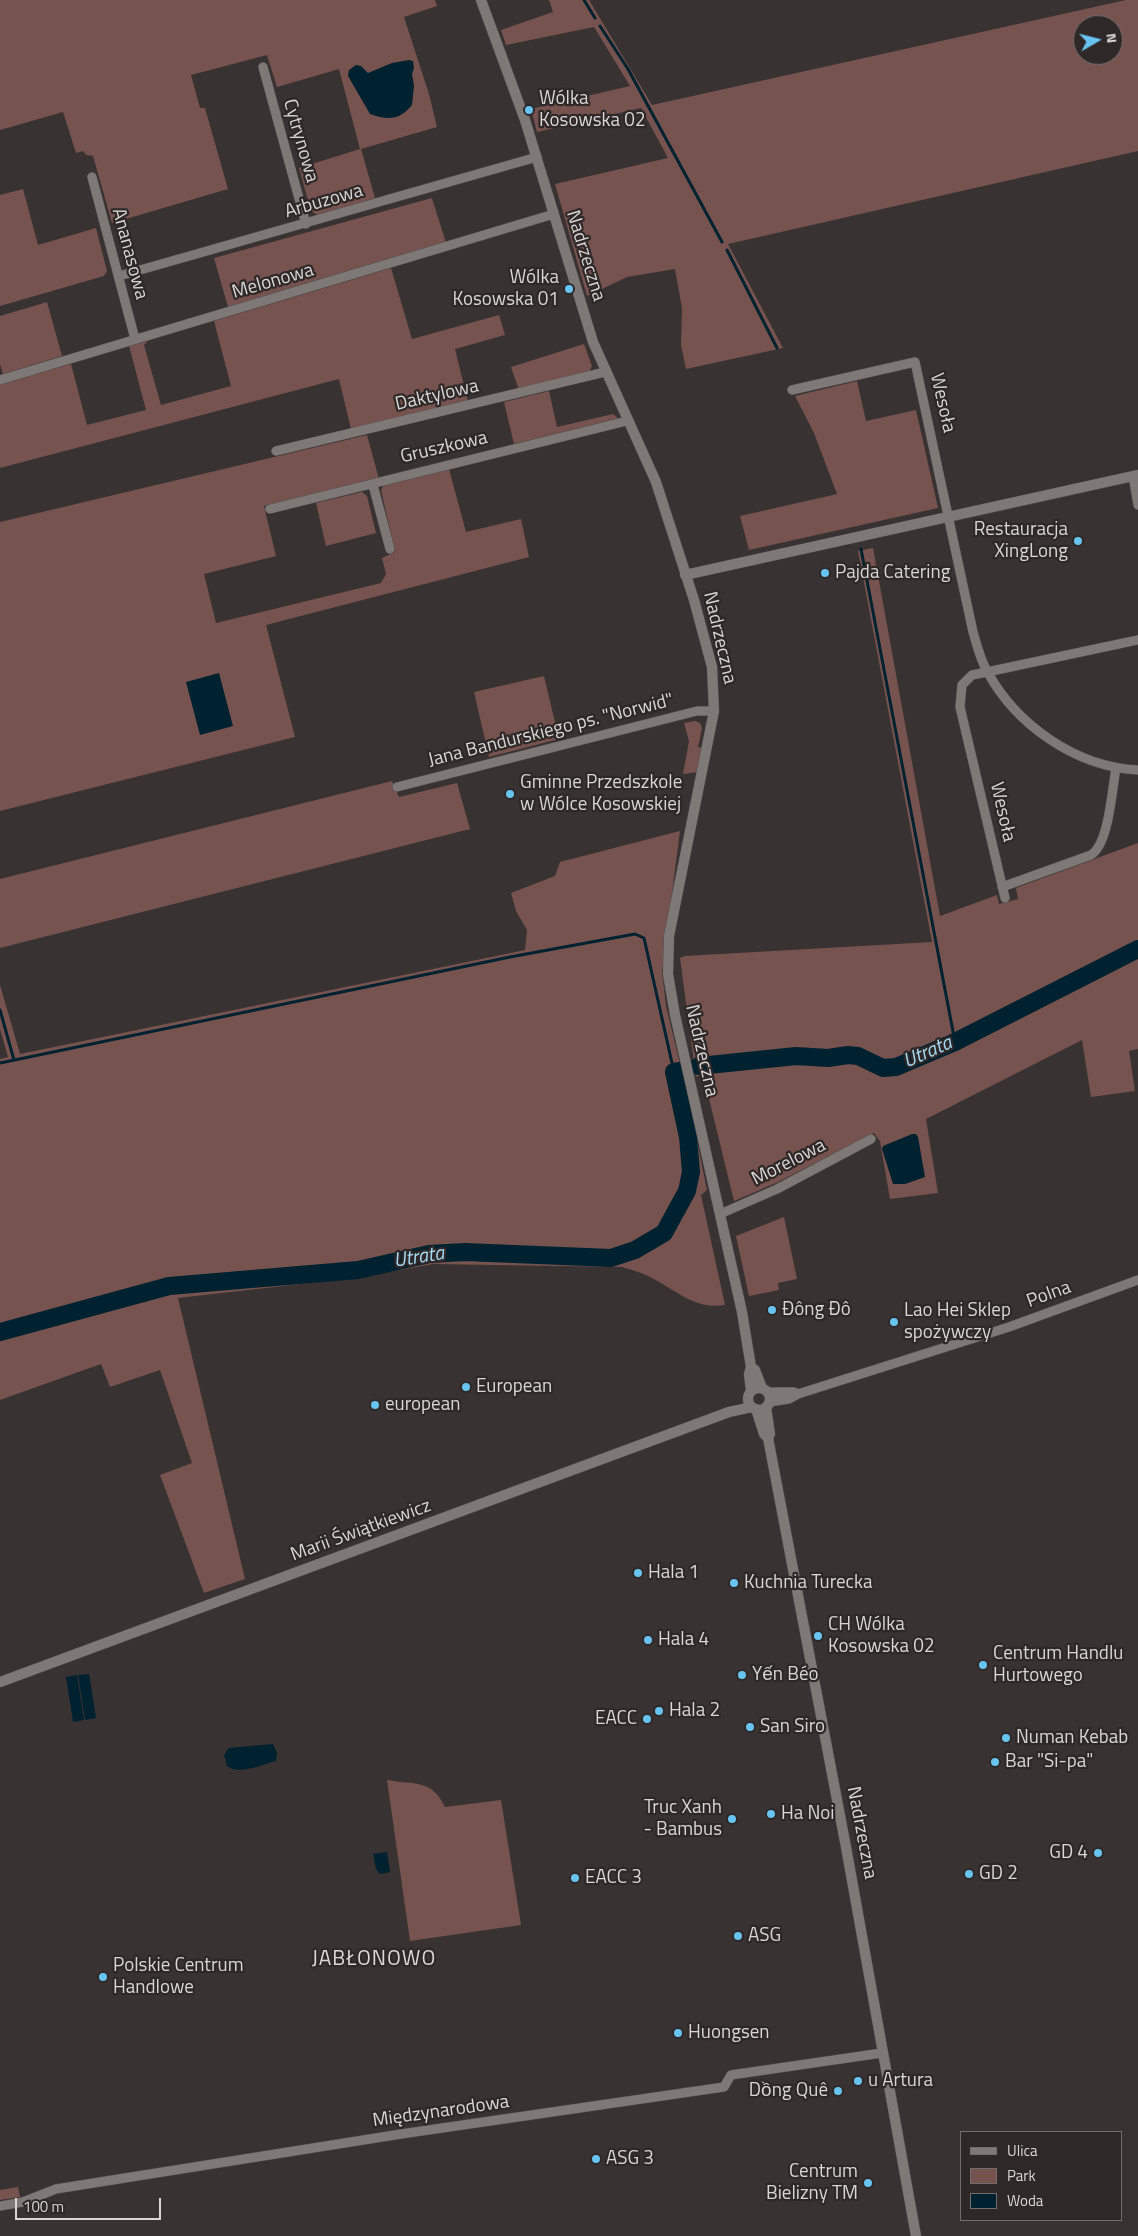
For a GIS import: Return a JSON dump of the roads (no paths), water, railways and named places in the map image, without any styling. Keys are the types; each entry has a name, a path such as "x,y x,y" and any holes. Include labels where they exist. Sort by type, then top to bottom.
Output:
{"street":[{"name":"Nadrzeczna","path":"481,0 537,157 593,342 656,482 710,660 714,681 714,712 671,923 668,961 674,1015 742,1312 751,1367 755,1370 759,1400 770,1434 768,1438 846,1847 916,2236"},
{"name":"Cytrynowa","path":"263,67 306,224"},
{"name":"Arbuzowa","path":"119,276 537,157"},
{"name":"Ananasowa","path":"92,177 110,251 119,276 135,339"},
{"name":"Melonowa","path":"0,380 554,214"},
{"name":"Wesoła","path":"792,390 915,362 950,515 975,638 987,672 1013,707 1038,731 1066,749 1116,768 1138,770"},
{"name":"Daktylowa","path":"276,451 605,372"},
{"name":"Gruszkowa","path":"270,509 373,485 384,479 627,421"},
{"path":"685,575 950,515 1135,476 1138,505"},
{"path":"373,485 390,549"},
{"name":"Wesoła","path":"1005,898 959,696 962,685 966,679 987,672 1138,640"},
{"name":"Jana Bandurskiego ps. \"Norwid\"","path":"397,787 697,711 714,712"},
{"path":"1002,887 1091,855 1098,849 1104,836 1116,768"},
{"name":"Morelowa","path":"720,1214 777,1189 871,1139"},
{"name":"Polna","path":"759,1400 789,1399 798,1394 1009,1326 1138,1280"},
{"name":"Marii Świątkiewicz","path":"0,1682 733,1411 736,1405 759,1400"},
{"name":"Międzynarodowa","path":"0,2206 23,2202 56,2189 400,2134 724,2087 731,2076 882,2053"}],"water":[{"path":"413,61 414,68 412,74 414,86 412,105 402,114 393,118 370,114 348,76 349,70 356,65 361,66 368,73 392,63"},
{"path":"219,673 233,726 200,735 186,682"},
{"path":"916,1134 918,1137 925,1177 905,1184 893,1184 882,1149 883,1146"},
{"path":"89,1674 96,1718 85,1720 78,1675"},
{"path":"77,1675 84,1720 73,1722 66,1677"},
{"path":"273,1744 277,1753 276,1761 244,1770 232,1769 227,1766 224,1755 229,1748"},
{"path":"387,1852 390,1872 380,1874 376,1869 373,1854"}],"waterway":[{"path":"584,0 595,18"},
{"path":"600,26 628,69 722,242"},
{"path":"727,250 777,348"},
{"path":"861,549 955,1042"},
{"path":"0,1063 510,957 635,934 644,938 674,1072"},
{"name":"Utrata","path":"699,1066 796,1056 828,1058 848,1055 858,1056 883,1068 896,1067 955,1042 1138,949"},
{"path":"0,1010 14,1060"},
{"name":"Utrata","path":"0,1332 169,1286 358,1270 429,1254 465,1252 611,1258 635,1250 664,1233 687,1191 691,1172 688,1137 674,1072 680,1071"}],"place":[{"name":"Wólka Kosowska 02","path":"529,110"},
{"name":"Wólka Kosowska 01","path":"569,289"},
{"name":"Restauracja XingLong","path":"1078,541"},
{"name":"Pajda Catering","path":"825,573"},
{"name":"Gminne Przedszkole w Wólce Kosowskiej","path":"510,794"},
{"name":"Đông Đô","path":"772,1310"},
{"name":"Lao Hei Sklep spożywczy","path":"894,1322"},
{"name":"European","path":"466,1387"},
{"name":"european","path":"375,1405"},
{"name":"Hala 1","path":"638,1573"},
{"name":"Kuchnia Turecka","path":"734,1583"},
{"name":"CH Wólka Kosowska 02","path":"818,1636"},
{"name":"Hala 4","path":"648,1640"},
{"name":"Centrum Handlu Hurtowego","path":"983,1665"},
{"name":"Yến Béo","path":"742,1675"},
{"name":"Hala 2","path":"659,1711"},
{"name":"EACC","path":"647,1719"},
{"name":"San Siro","path":"750,1727"},
{"name":"Numan Kebab","path":"1006,1738"},
{"name":"Bar \"Si-pa\"","path":"995,1762"},
{"name":"Ha Noi","path":"771,1814"},
{"name":"Truc Xanh - Bambus","path":"732,1819"},
{"name":"GD 4","path":"1098,1853"},
{"name":"GD 2","path":"969,1874"},
{"name":"EACC 3","path":"575,1878"},
{"name":"ASG","path":"738,1936"},
{"name":"Polskie Centrum Handlowe","path":"103,1977"},
{"name":"Huongsen","path":"678,2033"},
{"name":"u Artura","path":"858,2081"},
{"name":"Dồng Quê","path":"838,2091"},
{"name":"ASG 3","path":"596,2159"},
{"name":"Centrum Bielizny TM","path":"868,2183"}],"district":[{"name":"JABŁONOWO","path":"374,1960"}]}
